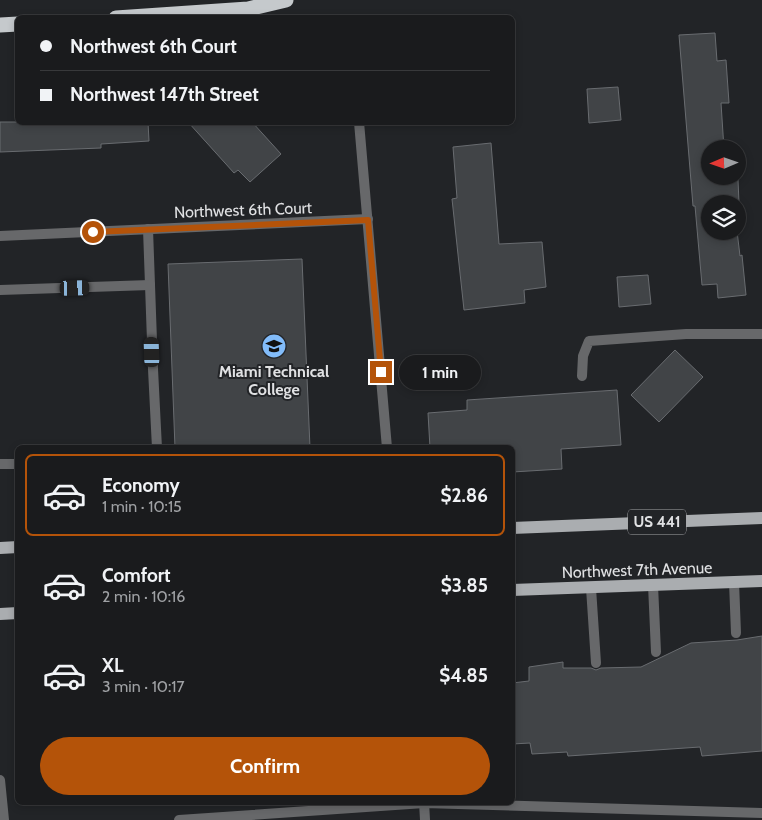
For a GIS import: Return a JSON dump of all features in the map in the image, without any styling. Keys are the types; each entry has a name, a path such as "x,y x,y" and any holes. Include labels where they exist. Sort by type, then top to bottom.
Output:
{"highway":[{"path":"156,15 248,8 286,0"},
{"path":"0,25 15,24"}],"main road":[{"name":"US 441","path":"515,528 762,518"},
{"path":"0,548 15,547"},
{"name":"Northwest 7th Avenue","path":"515,590 762,581"},
{"path":"0,614 15,613"}],"street":[{"path":"359,125 387,445"},
{"name":"Northwest 6th Court","path":"0,236 368,220"},
{"path":"148,229 157,445"},
{"path":"0,290 150,285"},
{"path":"582,376 583,356 589,342 686,334 762,334"},
{"path":"0,464 15,464"},
{"path":"734,582 736,633"},
{"path":"653,585 656,652"},
{"path":"591,588 596,663"},
{"path":"0,780 2,813"},
{"path":"179,820 395,805"},
{"path":"424,805 425,820"},
{"path":"492,805 762,813"}],"building":[{"path":"715,33 717,61 726,60 729,103 721,103 723,140 701,140 701,185 738,185 739,195 701,195 701,240 738,240 740,256 742,255 746,295 718,298 717,284 702,285 695,206 693,206 679,35"},
{"path":"618,87 621,120 589,123 587,89"},
{"path":"0,122 15,122 15,125 148,125 149,141 101,144 101,148 0,152"},
{"path":"191,125 255,125 281,154 250,182 238,170 234,173"},
{"path":"491,143 499,244 542,242 546,287 524,290 525,303 464,310 452,199 457,198 453,147"},
{"path":"302,259 310,445 175,445 168,264"},
{"path":"648,275 651,304 619,307 617,277"},
{"path":"675,350 703,377 659,422 631,395"},
{"path":"617,390 621,445 561,449 562,469 515,472 515,445 430,445 428,413 467,410 467,400"},
{"path":"762,636 762,751 702,756 700,747 568,756 567,752 532,754 530,743 515,744 515,683 529,681 529,667 563,662 563,668 591,668 596,670 601,668 641,667 691,643 737,640"}],"place":[{"name":"Miami Technical College","path":"274,346"}],"route":[{"path":"93,232 368,220 381,372"}]}
